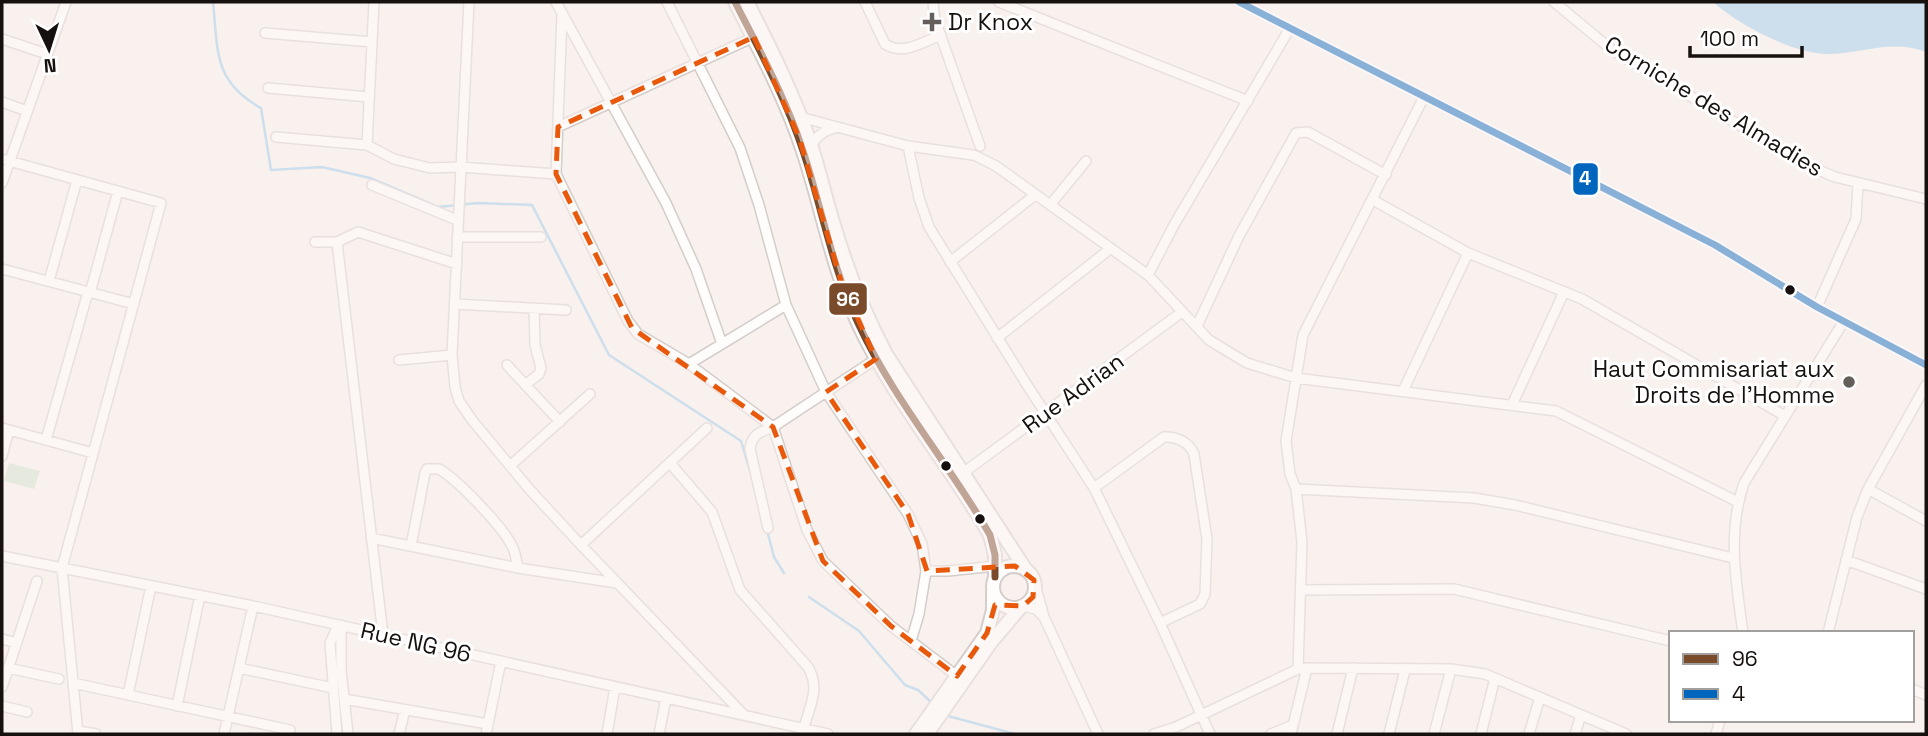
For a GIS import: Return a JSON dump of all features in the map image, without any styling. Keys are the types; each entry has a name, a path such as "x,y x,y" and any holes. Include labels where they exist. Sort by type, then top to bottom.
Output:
{"highway":[{"path":"735,2 775,78 799,137 841,281 876,359 984,525 994,546 993,610 987,633 916,734"},
{"path":"747,2 778,64 800,117 834,228 869,321 886,354 1035,584 1033,597 992,641 927,734"},
{"path":"995,571 1019,566 1026,570"},
{"path":"993,592 996,600 1003,606 1021,607"}],"street":[{"path":"2,183 6,160 27,111 66,2"},
{"path":"367,145 374,2"},
{"path":"469,2 452,355 459,401 510,467 744,716"},
{"path":"556,2 612,103 688,251 722,344"},
{"path":"667,2 699,63 747,168 786,305 826,392 908,514 922,544 926,570 919,614 911,641"},
{"path":"865,2 885,44 891,48 905,49 941,35"},
{"path":"933,2 935,20 975,133 978,153"},
{"path":"999,2 1248,101"},
{"path":"1239,2 1715,245 1817,307 1926,365"},
{"name":"Corniche des Almadies","path":"1553,2 1564,5 1612,50 1809,166 1858,183 1926,199"},
{"path":"562,15 556,174 632,328 645,339 689,364 773,427 807,530 823,561 863,600 957,677"},
{"path":"1148,275 1174,225 1290,28"},
{"path":"265,33 372,42"},
{"path":"558,127 754,37"},
{"path":"2,39 47,54"},
{"path":"268,88 369,97"},
{"path":"1271,734 1292,730 1302,669 1302,542 1296,489 1290,474 1286,441 1303,335 1424,97"},
{"path":"2,102 27,111"},
{"path":"800,117 908,146 978,153 1148,275 1209,340 1247,363 1296,378 1556,411 1738,502"},
{"path":"811,146 825,131 835,128"},
{"path":"1197,327 1239,236 1297,133 1308,132 1386,175"},
{"path":"276,137 367,145 409,164 430,168 460,167 556,174"},
{"path":"908,146 922,211 997,338 1094,488 1160,623 1210,734"},
{"path":"6,160 161,203 62,568 78,732 96,734"},
{"path":"1050,205 1086,162"},
{"path":"50,281 77,180"},
{"path":"1817,307 1856,219 1858,183"},
{"path":"372,185 457,218"},
{"path":"46,440 118,191"},
{"path":"950,262 1035,195"},
{"path":"1373,200 1468,253 1582,299 1785,416"},
{"path":"315,242 337,242 359,232 457,264"},
{"path":"457,237 541,237"},
{"path":"337,242 383,635"},
{"path":"997,338 1110,249"},
{"path":"1403,391 1468,253"},
{"path":"2,269 134,304"},
{"path":"1512,405 1564,292"},
{"path":"455,304 566,310"},
{"path":"689,364 786,305"},
{"path":"525,385 539,374 541,368 535,345 534,309"},
{"name":"Rue Adrian","path":"963,473 1182,312"},
{"path":"1743,631 1733,558 1738,502 1744,483 1844,321"},
{"path":"399,360 452,355"},
{"path":"768,528 750,449 751,439 876,359"},
{"path":"507,365 560,422"},
{"path":"1828,631 1857,517 1868,489 1926,385"},
{"path":"510,467 590,394"},
{"path":"581,545 707,428"},
{"path":"2,456 5,429 93,453"},
{"path":"1094,488 1164,437 1187,443 1192,448 1207,539 1205,594 1200,604 1160,623"},
{"path":"670,463 712,512 740,590 813,675 814,694 804,732"},
{"path":"411,546 425,473 427,469 439,469 463,488 507,537 515,552 518,568"},
{"path":"1296,489 1474,498 1515,505 1733,558"},
{"path":"1868,489 1926,521"},
{"path":"371,538 518,568 618,583"},
{"name":"Rue NG 96","path":"2,556 253,606 666,698 804,732 828,734"},
{"path":"1846,560 1926,590"},
{"path":"926,570 995,571"},
{"path":"2,687 37,581"},
{"path":"1035,584 1044,617 1098,734"},
{"path":"128,695 151,586"},
{"path":"1302,590 1454,589 1669,641"},
{"path":"177,706 201,595"},
{"path":"224,734 253,606"},
{"path":"1021,607 1036,609 1044,617"},
{"path":"337,734 330,643 336,630 341,627"},
{"path":"341,627 341,670 348,734"},
{"path":"2,639 17,643"},
{"path":"344,699 487,729 501,661"},
{"path":"8,668 59,679"},
{"path":"239,668 333,688"},
{"path":"1337,734 1353,668"},
{"path":"1154,734 1201,716 1302,669 1353,668 1451,669 1485,674 1626,734"},
{"path":"1434,734 1451,669"},
{"path":"1389,734 1405,670"},
{"path":"1481,734 1495,678"},
{"path":"73,683 290,730"},
{"path":"607,734 615,687"},
{"path":"1529,734 1540,697"},
{"path":"659,734 666,698"},
{"path":"2,706 27,712"},
{"path":"399,734 405,710"},
{"path":"1575,734 1581,715"}],"highlighted area":[{"path":"754,37 799,137 841,281 876,359 826,392 908,514 927,571 1015,566 1034,580 1033,597 1023,606 995,605 987,633 957,676 891,626 823,561 773,427 632,328 556,174 558,127"}],"green space":[{"path":"9,463 40,471 34,489 4,481"}],"water":[{"path":"1713,2 1926,2 1926,52 1902,47 1830,54 1801,50 1752,29"}],"waterway":[{"path":"213,2 221,63 234,87 261,108 271,170 322,167 370,178 438,207 478,203 532,205 609,355 741,441 750,471"},
{"path":"767,530 774,557 784,573"},
{"path":"809,597 859,631 905,685 918,690 931,702"},
{"path":"948,716 1015,734"}],"transit line":[{"name":"96","path":"735,2 789,113 810,172 841,281 858,323 887,378 990,535 995,555 995,577"},
{"name":"4","path":"1239,2 1715,245 1817,307 1926,365"}],"place":[{"name":"Dr Knox","path":"932,22"},
{"name":"Haut Commisariat aux Droits de l'Homme","path":"1849,382"}]}
